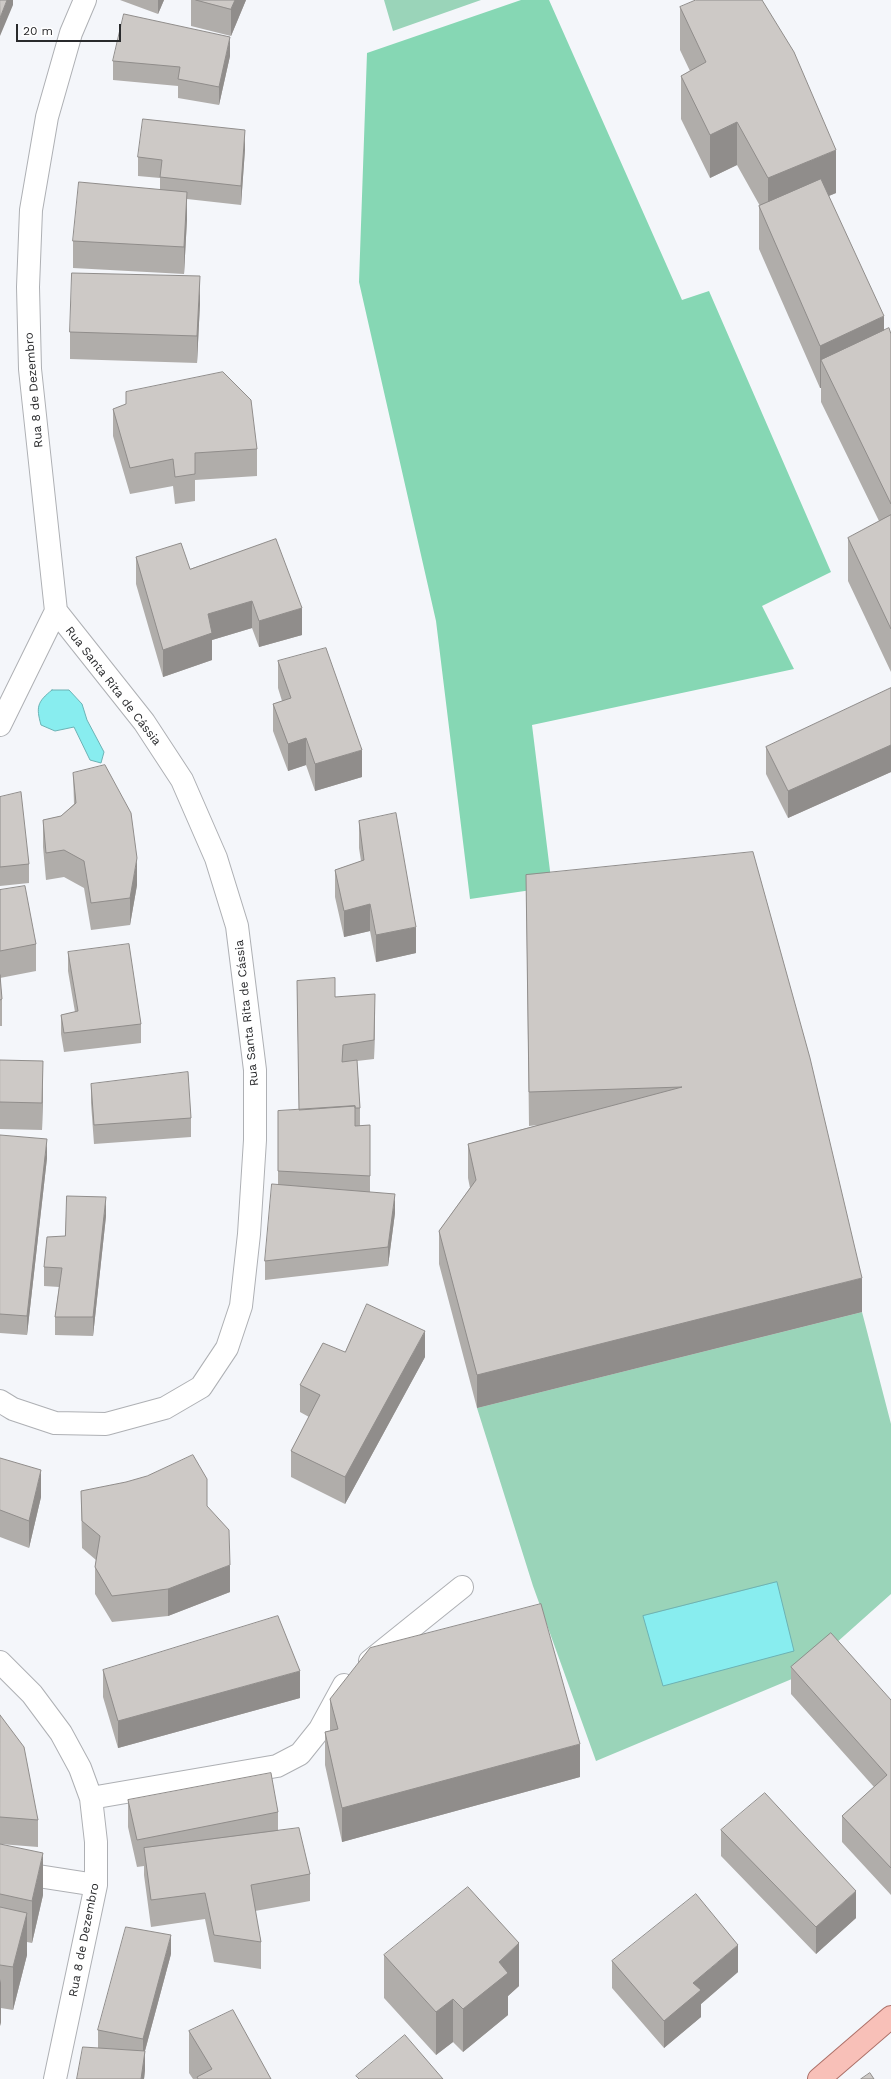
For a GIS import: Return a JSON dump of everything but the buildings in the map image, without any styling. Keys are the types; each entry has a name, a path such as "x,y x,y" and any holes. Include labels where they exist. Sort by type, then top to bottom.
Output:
{"main road":[{"path":"819,2079 891,2017"}],"street":[{"name":"Rua 8 de Dezembro","path":"56,611 30,369 28,287 31,210 47,117 71,33 85,0"},
{"path":"0,726 56,611"},
{"name":"Rua Santa Rita de Cássia","path":"0,1402 13,1409 55,1423 106,1424 165,1408 201,1387 227,1348 240,1306 249,1234 255,1140 255,1070 237,926 216,858 182,780 144,722 97,666 56,611"},
{"path":"91,1798 277,1766 300,1754 320,1729 339,1692 351,1674 370,1661 462,1587"},
{"name":"Rua 8 de Dezembro","path":"0,1662 32,1694 61,1733 80,1768 91,1798 96,1842 96,1885 55,2079"},
{"path":"0,1870 96,1885"}],"green space":[{"path":"384,0 481,0 393,31"},
{"path":"521,0 549,0 682,300 709,291 831,572 762,606 794,669 532,725 552,887 470,899 436,621 359,282 367,53"},
{"path":"862,1312 891,1424 891,1594 799,1676 596,1761 533,1586 477,1408"}],"water":[{"path":"52,690 69,690 82,704 87,720 104,752 101,763 90,760 74,727 55,731 41,725 38,714 39,705 43,698"},
{"path":"777,1582 794,1651 663,1686 643,1616"}]}
